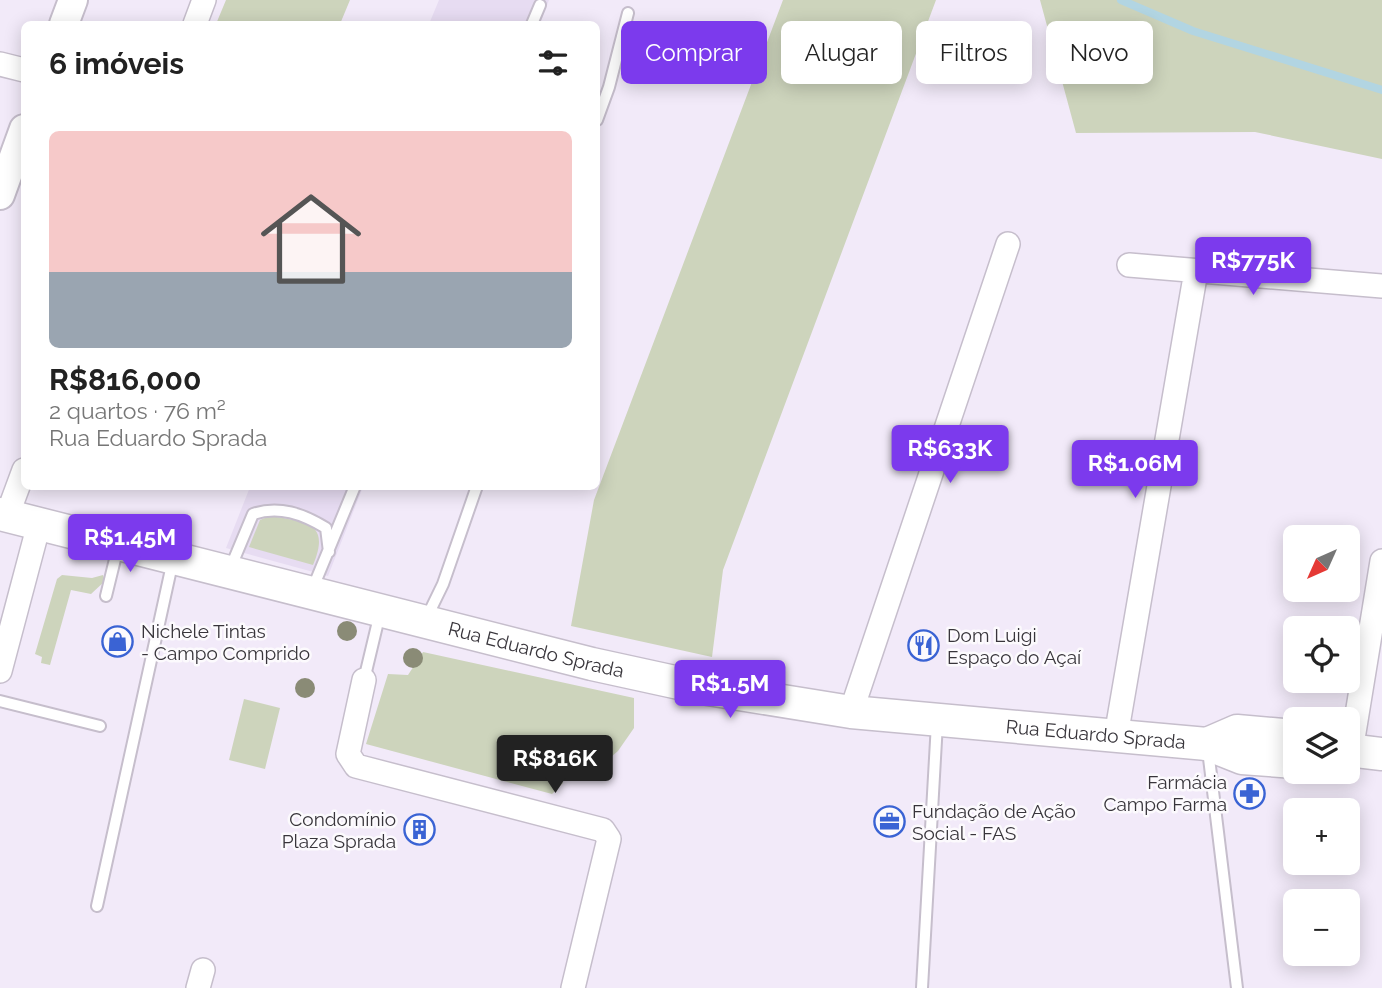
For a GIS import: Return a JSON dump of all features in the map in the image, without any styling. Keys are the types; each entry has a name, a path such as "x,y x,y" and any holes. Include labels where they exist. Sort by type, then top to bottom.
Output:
{"main road":[{"name":"Rua Eduardo Sprada","path":"4,515 644,676 773,701 851,712 1207,744 1242,758 1283,761"},
{"name":"Rua Eduardo Sprada","path":"1207,744 1237,732 1283,735"},
{"path":"1360,752 1382,754"}],"street":[{"path":"65,21 73,0"},
{"path":"196,21 204,0"},
{"path":"0,64 21,70"},
{"path":"0,195 21,137"},
{"path":"851,712 1008,244"},
{"path":"1129,265 1382,286"},
{"path":"1116,736 1196,271"},
{"path":"4,515 21,477"},
{"path":"0,671 39,524"},
{"path":"1357,707 1382,561"},
{"path":"364,680 348,754 356,766 603,830 609,839 573,988"}],"lane":[{"path":"534,21 540,5"},
{"path":"600,112 628,13"},
{"path":"311,593 353,490"},
{"path":"425,621 443,584 476,490"},
{"path":"229,572 253,514 269,509 307,517 326,528 329,552"},
{"path":"106,596 118,544"},
{"path":"97,906 174,558"},
{"path":"364,680 380,610"},
{"path":"0,701 100,726"},
{"path":"922,988 937,720"},
{"path":"1207,744 1237,988"}],"shaded area":[{"path":"439,0 549,0 541,21 430,21"},
{"path":"249,490 362,490 328,576 226,548"}],"green space":[{"path":"226,0 350,0 341,21 217,21"},
{"path":"783,0 936,0 928,21 916,21 916,54 723,570 712,657 571,626 594,500 751,84 767,84 767,42"},
{"path":"1040,0 1382,0 1382,159 1255,132 1076,133 1063,84 1153,84 1153,21 1046,22"},
{"path":"270,516 304,523 317,532 318,551 313,565 249,547 260,520"},
{"path":"62,575 92,578 103,575 105,581 91,594 71,590 50,665 41,663 42,657 35,654 57,579"},
{"path":"423,652 634,698 634,728 618,751 605,762 581,770 560,763 554,771 563,783 552,794 366,744 388,674 408,675"},
{"path":"244,699 280,708 265,769 229,760"}],"waterway":[{"path":"1121,0 1193,31 1382,90"}],"place":[{"name":"Nichele Tintas - Campo Comprido","path":"118,642"},
{"name":"Dom Luigi Espaço do Açaí","path":"924,646"},
{"name":"Farmácia Campo Farma","path":"1250,793"},
{"name":"Fundação de Ação Social - FAS","path":"889,822"},
{"name":"Condomínio Plaza Sprada","path":"419,830"}]}
